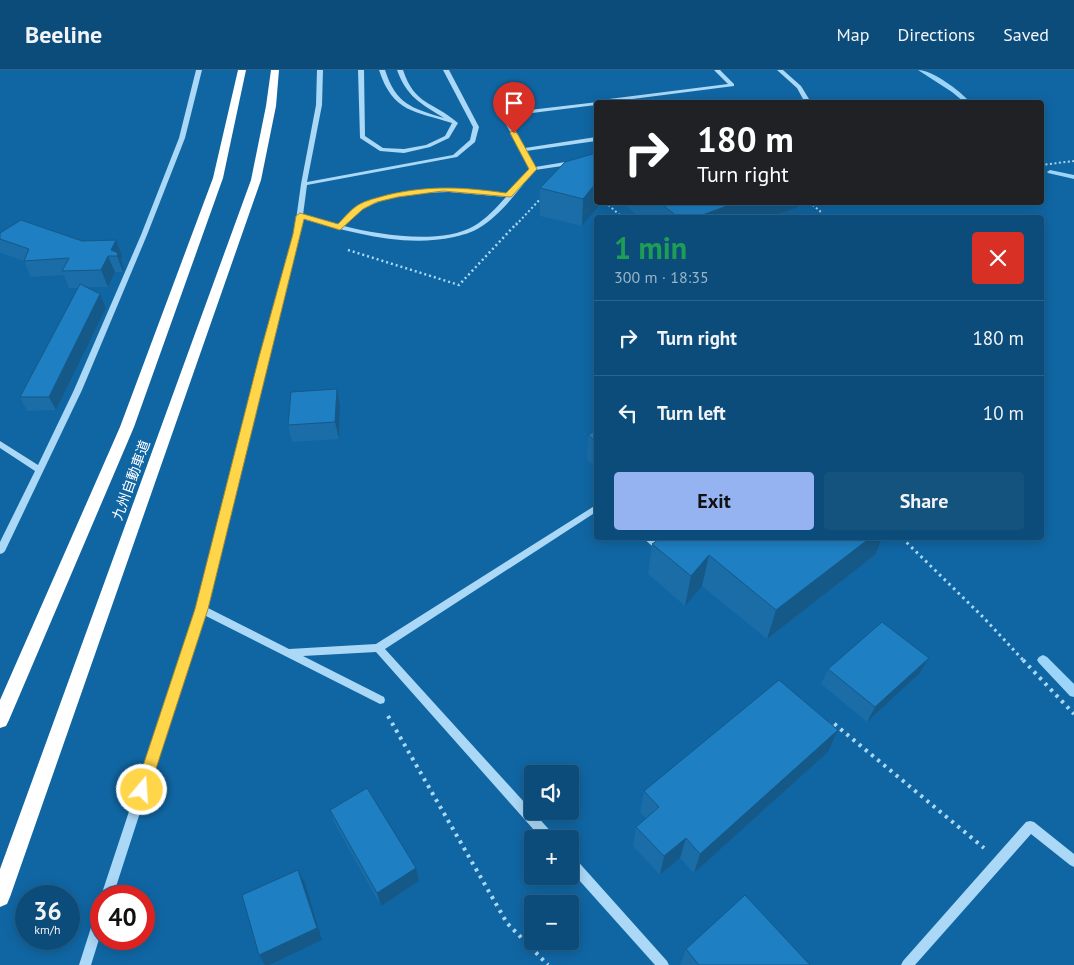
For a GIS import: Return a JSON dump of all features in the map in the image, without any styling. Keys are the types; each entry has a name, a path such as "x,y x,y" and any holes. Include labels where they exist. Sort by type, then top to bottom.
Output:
{"highway":[{"name":"九州自動車道","path":"0,720 127,427 218,178 242,70"},
{"name":"九州自動車道","path":"0,897 256,180 271,106 275,70"}],"street":[{"path":"0,551 78,390 144,235 182,138 199,70"},
{"path":"111,885 201,609 297,234 304,184 319,105 320,70"},
{"path":"360,70 362,137 382,150 404,151 428,146 447,137 455,123"},
{"path":"382,70 388,91 400,104 455,123"},
{"path":"400,70 404,85 416,100 438,110 455,123"},
{"path":"304,184 455,156 466,148 473,141 476,127 446,70"},
{"path":"617,100 732,85 717,70"},
{"path":"780,70 799,87 805,100"},
{"path":"533,169 504,116 594,103"},
{"path":"523,150 594,140"},
{"path":"300,216 358,233 412,239 456,234 475,229 490,218 533,169 594,159"},
{"path":"340,227 360,207 375,200 398,195 443,189 468,190 508,196"},
{"path":"0,444 40,470"},
{"path":"288,654 378,648 594,509"},
{"path":"650,540 661,549 675,540"},
{"path":"201,609 380,700"},
{"path":"378,648 542,830"},
{"path":"907,965 1030,826 1074,861"},
{"path":"579,871 663,965"},
{"path":"85,965 90,949"}],"path":[{"path":"1044,165 1074,161"},
{"path":"608,205 620,215"},
{"path":"813,205 820,211 821,215"},
{"path":"904,540 984,617 1074,714"},
{"path":"380,700 507,923 548,965"},
{"path":"827,728 832,722 999,861"}],"building":[{"path":"594,154 594,185 583,199 540,188 565,162"},
{"path":"663,205 730,205 702,215 675,215"},
{"path":"21,220 82,241 116,240 111,250 118,253 117,256 108,256 101,270 62,271 69,258 24,261 29,249 0,239 0,233"},
{"path":"80,284 100,294 49,397 20,397"},
{"path":"337,389 335,422 288,425 291,392"},
{"path":"594,431 594,440 588,435"},
{"path":"658,540 867,540 776,610 709,555 691,576 652,544"},
{"path":"882,622 929,658 875,707 828,669"},
{"path":"779,680 838,730 700,854 686,838 664,856 636,827 659,807 644,791"},
{"path":"367,788 416,868 377,893 330,810"},
{"path":"298,870 317,928 259,955 242,895"},
{"path":"745,895 810,965 699,965 686,949"}],"waterway":[{"path":"921,70 965,100"},
{"path":"1050,172 1074,177"},
{"path":"1043,660 1074,692"}],"route":[{"path":"142,790 201,609 300,216 340,227 360,207 375,200 419,191 443,189 468,190 508,196 533,169 514,133"}]}
